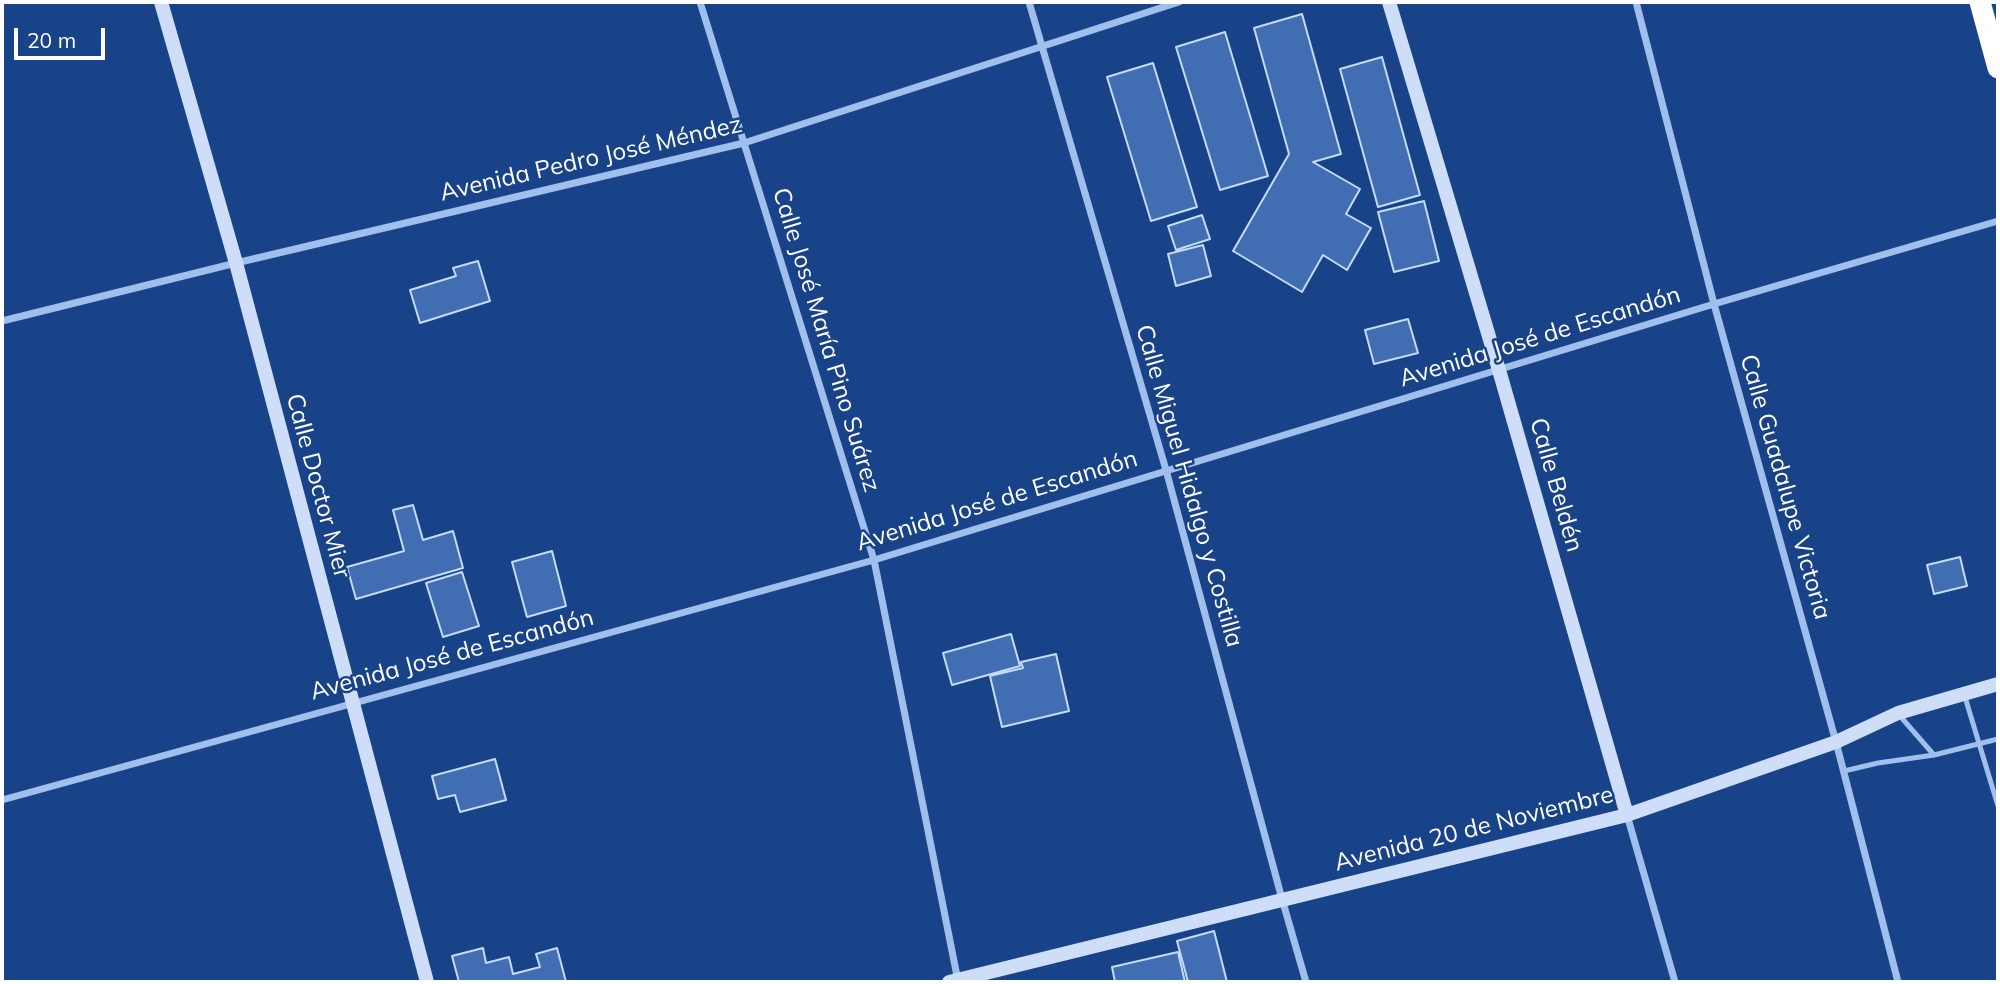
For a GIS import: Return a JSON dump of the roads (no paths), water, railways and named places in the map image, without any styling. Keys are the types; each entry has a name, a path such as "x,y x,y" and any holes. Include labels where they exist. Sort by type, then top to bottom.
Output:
{"highway":[{"path":"1980,2 1998,68"}],"street":[{"name":"Calle Doctor Mier","path":"162,2 236,263 427,982"},
{"name":"Calle José María Pino Suárez","path":"701,2 874,560 955,981"},
{"name":"Calle Miguel Hidalgo y Costilla","path":"1029,2 1166,470 1306,982"},
{"name":"Avenida Pedro José Méndez","path":"2,320 744,143 1179,2"},
{"name":"Calle Beldén","path":"1389,2 1499,370 1675,982"},
{"name":"Calle Guadalupe Victoria","path":"1636,2 1714,304 1844,771 1898,982"},
{"name":"Avenida José de Escandón","path":"2,800 874,560 1714,304 1998,221"},
{"name":"Avenida 20 de Noviembre","path":"955,981 1628,815 1836,742 1898,713 1998,684"}],"lane":[{"path":"1964,694 1998,806"},
{"path":"1898,713 1934,755"},
{"path":"1844,771 1934,755 1998,739"}]}
